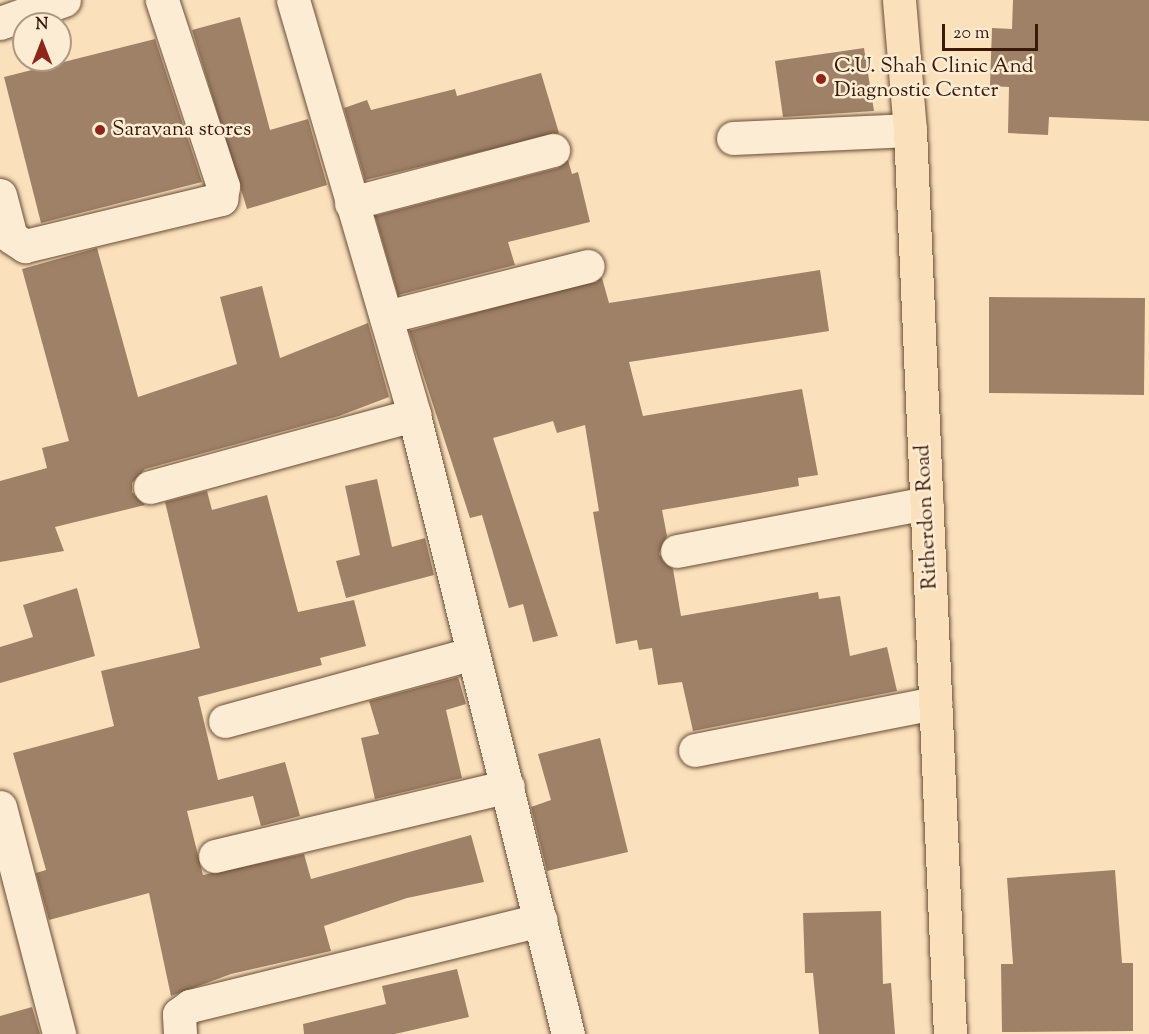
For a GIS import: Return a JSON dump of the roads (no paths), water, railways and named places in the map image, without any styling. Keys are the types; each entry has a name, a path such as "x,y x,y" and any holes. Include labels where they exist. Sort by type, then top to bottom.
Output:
{"main road":[{"name":"Ritherdon Road","path":"899,0 910,130 950,1034"}],"street":[{"path":"0,23 64,0"},
{"path":"0,195 11,237 25,246 221,199 223,186 162,0"},
{"path":"293,0 414,414 568,1034"},
{"path":"733,138 910,130"},
{"path":"351,203 554,150"},
{"path":"386,318 588,266"},
{"path":"150,487 414,414"},
{"path":"677,551 926,502"},
{"path":"225,721 473,653"},
{"path":"695,750 935,703"},
{"path":"215,856 508,786"},
{"path":"0,807 59,1034"},
{"path":"180,1034 179,1014 190,1006 541,920"}],"place":[{"name":"C.U. Shah Clinic And Diagnostic Center","path":"821,79"},
{"name":"Saravana stores","path":"100,130"}]}
